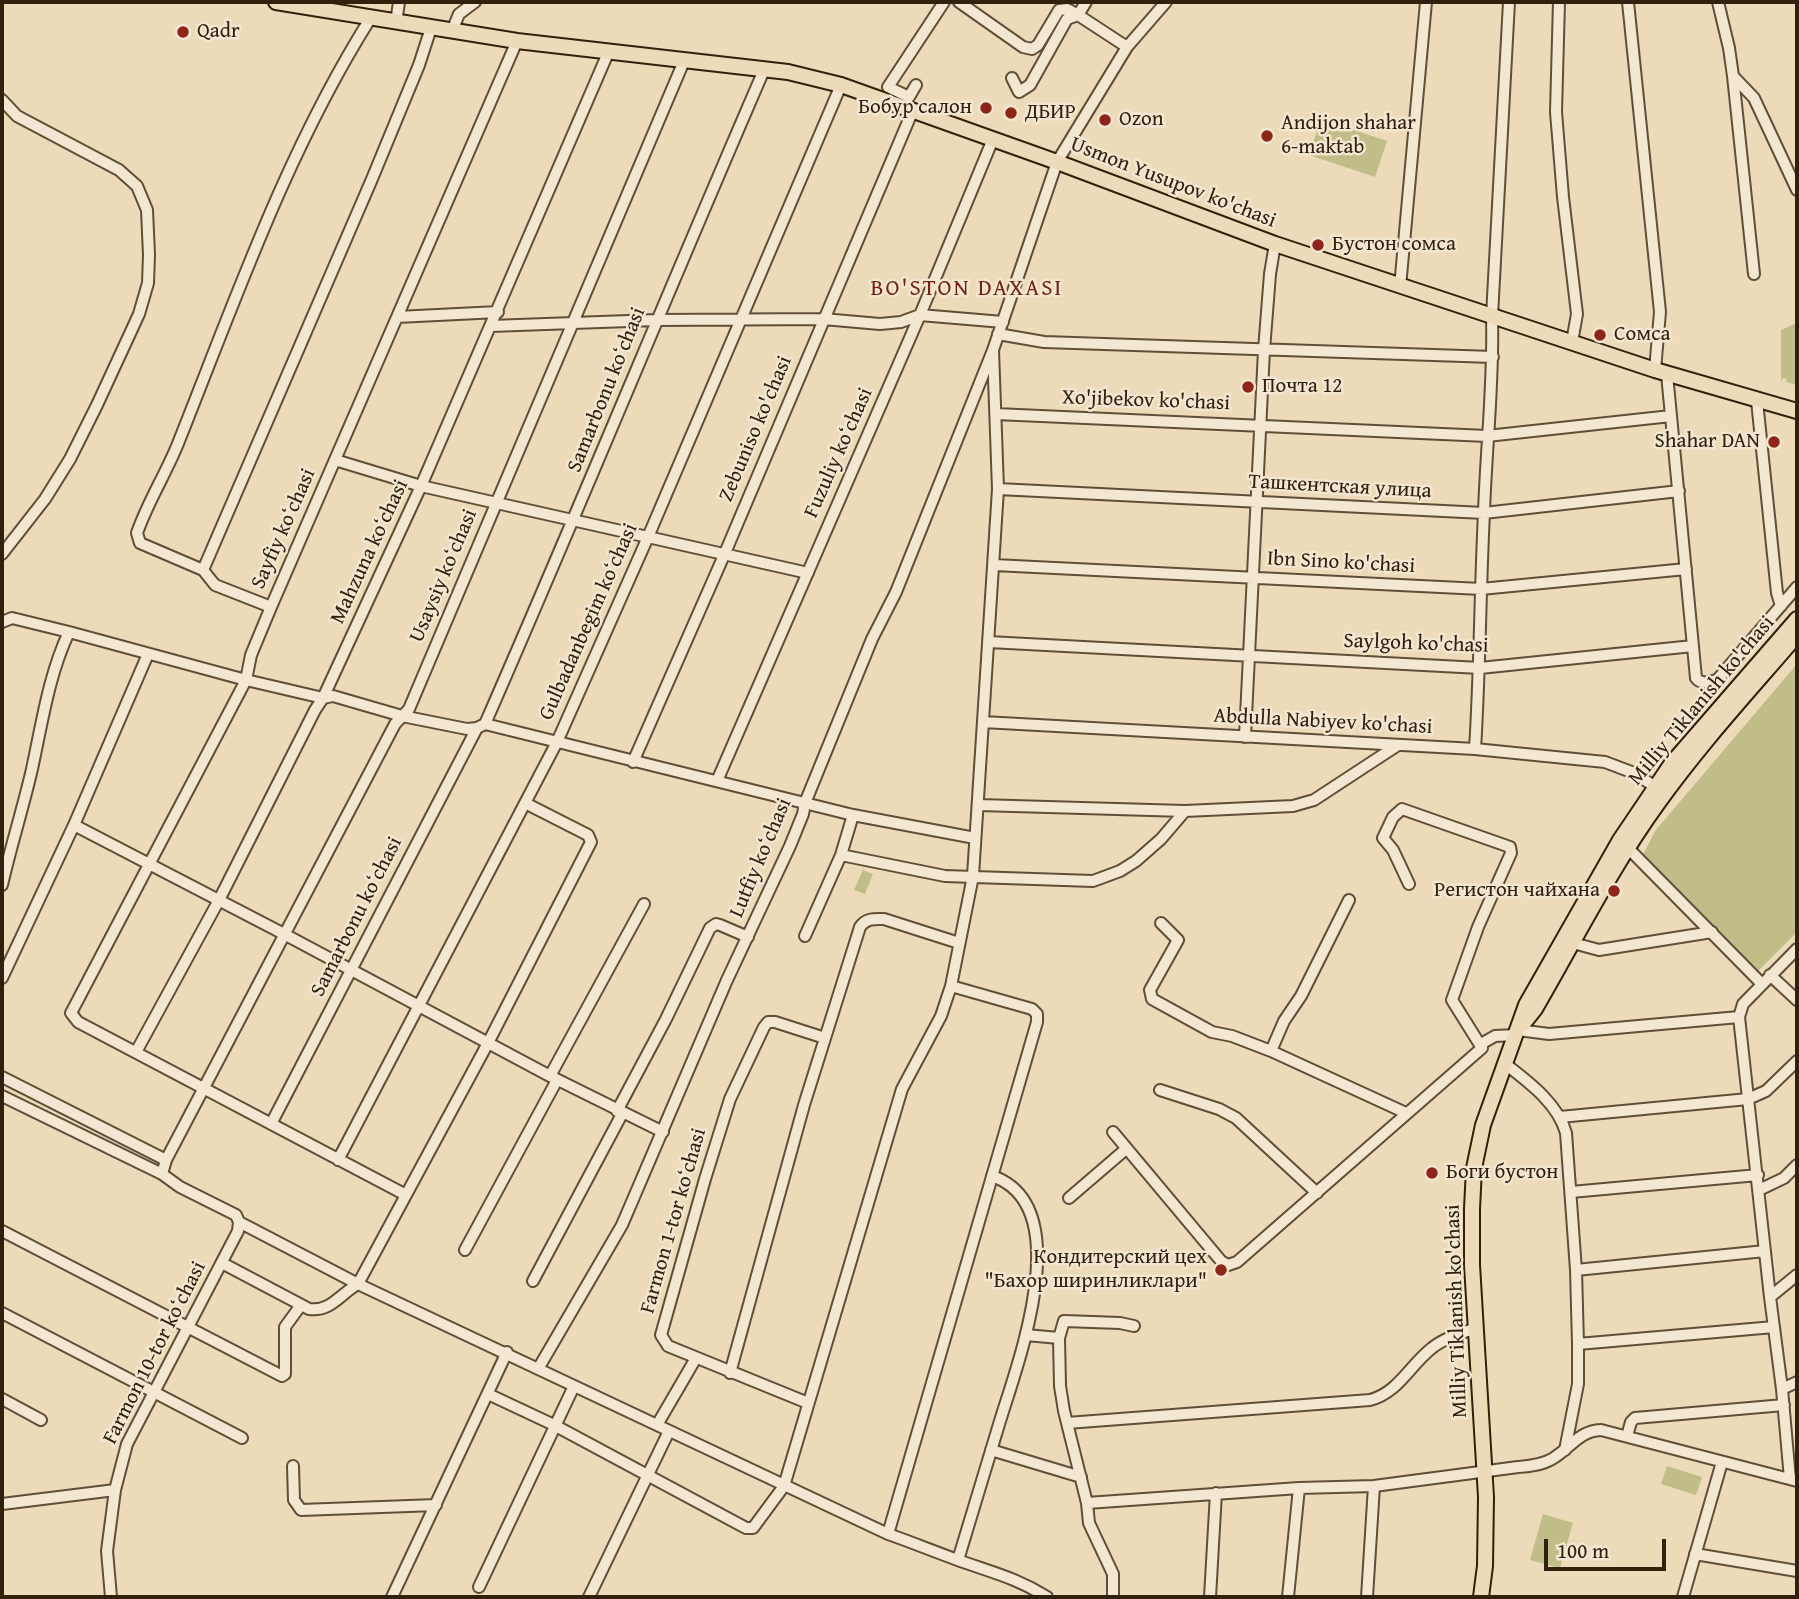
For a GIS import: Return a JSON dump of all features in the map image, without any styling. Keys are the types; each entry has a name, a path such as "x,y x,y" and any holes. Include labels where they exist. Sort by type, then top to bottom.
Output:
{"main road":[{"name":"Usmon Yusupov ko'chasi","path":"276,2 517,41 788,72 841,85 1400,287 1661,372 1797,411"},
{"name":"Milliy Tiklanish ko'chasi","path":"1517,1033 1535,1009 1628,848 1685,766 1794,637 1797,619"},
{"name":"Milliy Tiklanish ko'chasi","path":"1481,1597 1485,1566 1485,1472 1472,1265 1474,1168 1483,1125 1526,1005 1620,840 1654,786 1672,762 1794,637"}],"street":[{"path":"396,23 399,2"},
{"path":"452,32 459,14 475,2"},
{"path":"916,85 909,97 888,87 944,2"},
{"path":"959,2 1023,47 1031,49 1038,45 1059,10 1067,9 1127,47"},
{"path":"1013,78 1019,92 1030,85 1067,19 1078,15 1086,2"},
{"name":"Lutfiy koʻchasi","path":"538,1368 622,1225 790,846 872,639 896,592 993,350 1057,162 1127,47 1166,2"},
{"path":"1400,287 1426,2"},
{"path":"1475,749 1487,436 1493,357 1492,316 1509,2"},
{"path":"1559,2 1556,112 1577,314 1572,342"},
{"path":"1628,2 1660,312 1661,372 1671,416 1696,678 1704,682 1717,680 1797,587"},
{"path":"1718,2 1733,76 1754,274"},
{"path":"271,607 215,585 203,570 144,545 138,540 137,533 178,444 274,207 325,98 370,19"},
{"path":"203,570 372,179 419,65 431,28"},
{"name":"Sayfiy koʻchasi","path":"136,1052 78,1021 72,1016 72,1010 246,680 251,654 517,41"},
{"name":"Mahzuna koʻchasi","path":"136,1052 219,900 323,698 498,312 608,53"},
{"name":"Usaysiy koʻchasi","path":"162,1174 166,1160 395,724 409,709 684,61"},
{"name":"Samarbonu koʻchasi","path":"271,1124 481,726 574,519 764,70"},
{"path":"1733,76 1754,98 1797,190"},
{"name":"Gulbadanbegim koʻchasi","path":"338,1160 557,742 649,537 841,85"},
{"path":"2,100 17,116 119,170 137,186 147,210 149,255 148,283 139,314 70,459 45,499 2,554"},
{"name":"Zebuniso ko'chasi","path":"633,762 913,110"},
{"name":"Fuzuliy koʻchasi","path":"717,781 920,315 993,139"},
{"path":"1245,737 1264,349 1275,244"},
{"path":"397,317 498,312"},
{"path":"491,326 572,321 823,319 891,324 920,315 1003,322"},
{"path":"998,334 1044,342 1493,357"},
{"path":"488,1394 746,1528 753,1528 759,1522 784,1486 902,1088 941,1016 951,986 973,876 998,489 993,350"},
{"path":"1757,401 1777,593 1781,606"},
{"name":"Xo'jibekov ko'chasi","path":"996,414 1487,436 1671,416"},
{"path":"335,460 421,486 808,573"},
{"name":"Ташкентская улица","path":"998,489 1484,513 1679,491"},
{"name":"Ibn Sino ko'chasi","path":"994,565 1481,589 1686,569"},
{"path":"2,622 12,618 323,698 333,696 402,716 467,729 481,726 557,742 853,815 975,838"},
{"path":"2,885 50,688 62,646 69,632"},
{"name":"Saylgoh ko'chasi","path":"989,642 1480,668 1693,646"},
{"path":"2,978 74,825 148,654"},
{"name":"Abdulla Nabiyev ko'chasi","path":"983,722 1475,749 1605,761 1634,773 1654,786"},
{"path":"979,805 1185,811 1293,806 1314,800 1398,745"},
{"path":"222,1263 309,1309 324,1309 346,1290 358,1284 488,1043 591,842 588,835 525,803"},
{"path":"1113,1132 1221,1261 1228,1265 1237,1262 1482,1048 1452,999 1478,927 1511,849 1402,809 1394,817 1383,838 1393,850 1409,884"},
{"path":"841,855 945,876 1093,881 1120,871 1136,861 1161,839 1185,811"},
{"path":"805,936 841,855 853,815"},
{"path":"74,825 553,1078 663,1132"},
{"path":"1628,848 1712,932 1766,979 1797,1000"},
{"path":"1271,1051 1284,1021 1301,996 1349,900"},
{"path":"465,1250 644,904"},
{"path":"730,1373 825,1038 860,927 864,921 872,918 884,919 959,943"},
{"path":"1161,923 1178,940 1150,990 1152,999 1212,1032 1232,1036 1271,1051 1406,1113"},
{"path":"533,1282 710,928 716,924 748,937"},
{"path":"1573,943 1605,949 1712,932"},
{"path":"1087,1503 1299,1488 1374,1486 1485,1472 1546,1462 1583,1434 1601,1430 1794,1480 1770,1297 1739,1017 1742,1004 1797,949"},
{"path":"888,1534 1037,1023 1037,1014 1032,1009 951,986"},
{"path":"1481,1044 1495,1037 1517,1033 1549,1034 1739,1017"},
{"name":"Farmon 1-tor koʻchasi","path":"807,1404 668,1346 661,1335 730,1099 764,1027 775,1022 825,1038"},
{"path":"136,1052 406,1195"},
{"path":"1560,1117 1748,1099 1766,1091 1797,1061"},
{"path":"1504,1063 1533,1086 1560,1117 1566,1133 1576,1270 1578,1384 1565,1450"},
{"path":"2,1076 166,1160"},
{"path":"1160,1090 1219,1109 1236,1118 1317,1193"},
{"path":"2,1096 162,1174 180,1187 236,1215 239,1222 358,1284 888,1534 1001,1573 1047,1597"},
{"path":"1069,1198 1126,1149"},
{"path":"1759,1190 1778,1182 1797,1165"},
{"path":"1571,1192 1758,1175"},
{"path":"958,1560 1026,1335 1036,1288 1038,1251 1033,1220 1018,1192 1006,1181 992,1177"},
{"name":"Farmon 10-tor koʻchasi","path":"111,1597 107,1551 115,1490 127,1444 222,1263 238,1231 239,1222"},
{"path":"2,1231 284,1376 285,1327 301,1305"},
{"path":"1576,1270 1765,1251"},
{"path":"1770,1297 1797,1275"},
{"path":"2,1313 242,1438"},
{"path":"1113,1597 1112,1574 1089,1523 1087,1503 1067,1423 1060,1386 1059,1338 1064,1321 1134,1326"},
{"path":"1578,1344 1774,1327"},
{"path":"1067,1423 1370,1400 1388,1394 1417,1361 1437,1345 1477,1328"},
{"path":"1026,1335 1059,1338"},
{"path":"392,1597 507,1352"},
{"path":"657,1425 696,1358"},
{"path":"1782,1389 1797,1382"},
{"path":"479,1587 574,1385"},
{"path":"2,1399 41,1420"},
{"path":"1627,1436 1635,1418 1784,1405"},
{"path":"589,1597 669,1431"},
{"path":"991,1450 1081,1477"},
{"path":"1683,1597 1722,1462"},
{"path":"293,1466 294,1500 301,1510 436,1505"},
{"path":"1367,1597 1374,1486"},
{"path":"1288,1597 1299,1488"},
{"path":"2,1504 115,1490"},
{"path":"1210,1597 1216,1493"},
{"path":"1695,1554 1797,1570"}],"shaded area":[{"path":"1321,119 1387,141 1375,177 1309,155"},
{"path":"1797,323 1797,385 1786,382 1787,379 1783,378 1781,382 1781,330"},
{"path":"1797,664 1797,932 1757,972 1643,855 1655,831"},
{"path":"863,870 873,874 865,894 854,890"},
{"path":"1667,1466 1702,1477 1696,1495 1661,1484"},
{"path":"1543,1514 1573,1523 1560,1568 1530,1560"}],"place":[{"name":"Qadr","path":"183,32"},
{"name":"Бобур салон","path":"986,108"},
{"name":"ДБИР","path":"1011,113"},
{"name":"Ozon","path":"1105,120"},
{"name":"Andijon shahar 6-maktab","path":"1267,136"},
{"name":"Бустон сомса","path":"1318,245"},
{"name":"Сомса","path":"1600,335"},
{"name":"Почта 12","path":"1248,387"},
{"name":"Shahar DAN","path":"1774,442"},
{"name":"Регистон чайхана","path":"1614,891"},
{"name":"Боги бустон","path":"1432,1173"},
{"name":"Кондитерский цех \"Бахор ширинликлари\"","path":"1221,1270"}],"district":[{"name":"BO'STON DAXASI","path":"967,289"}]}
